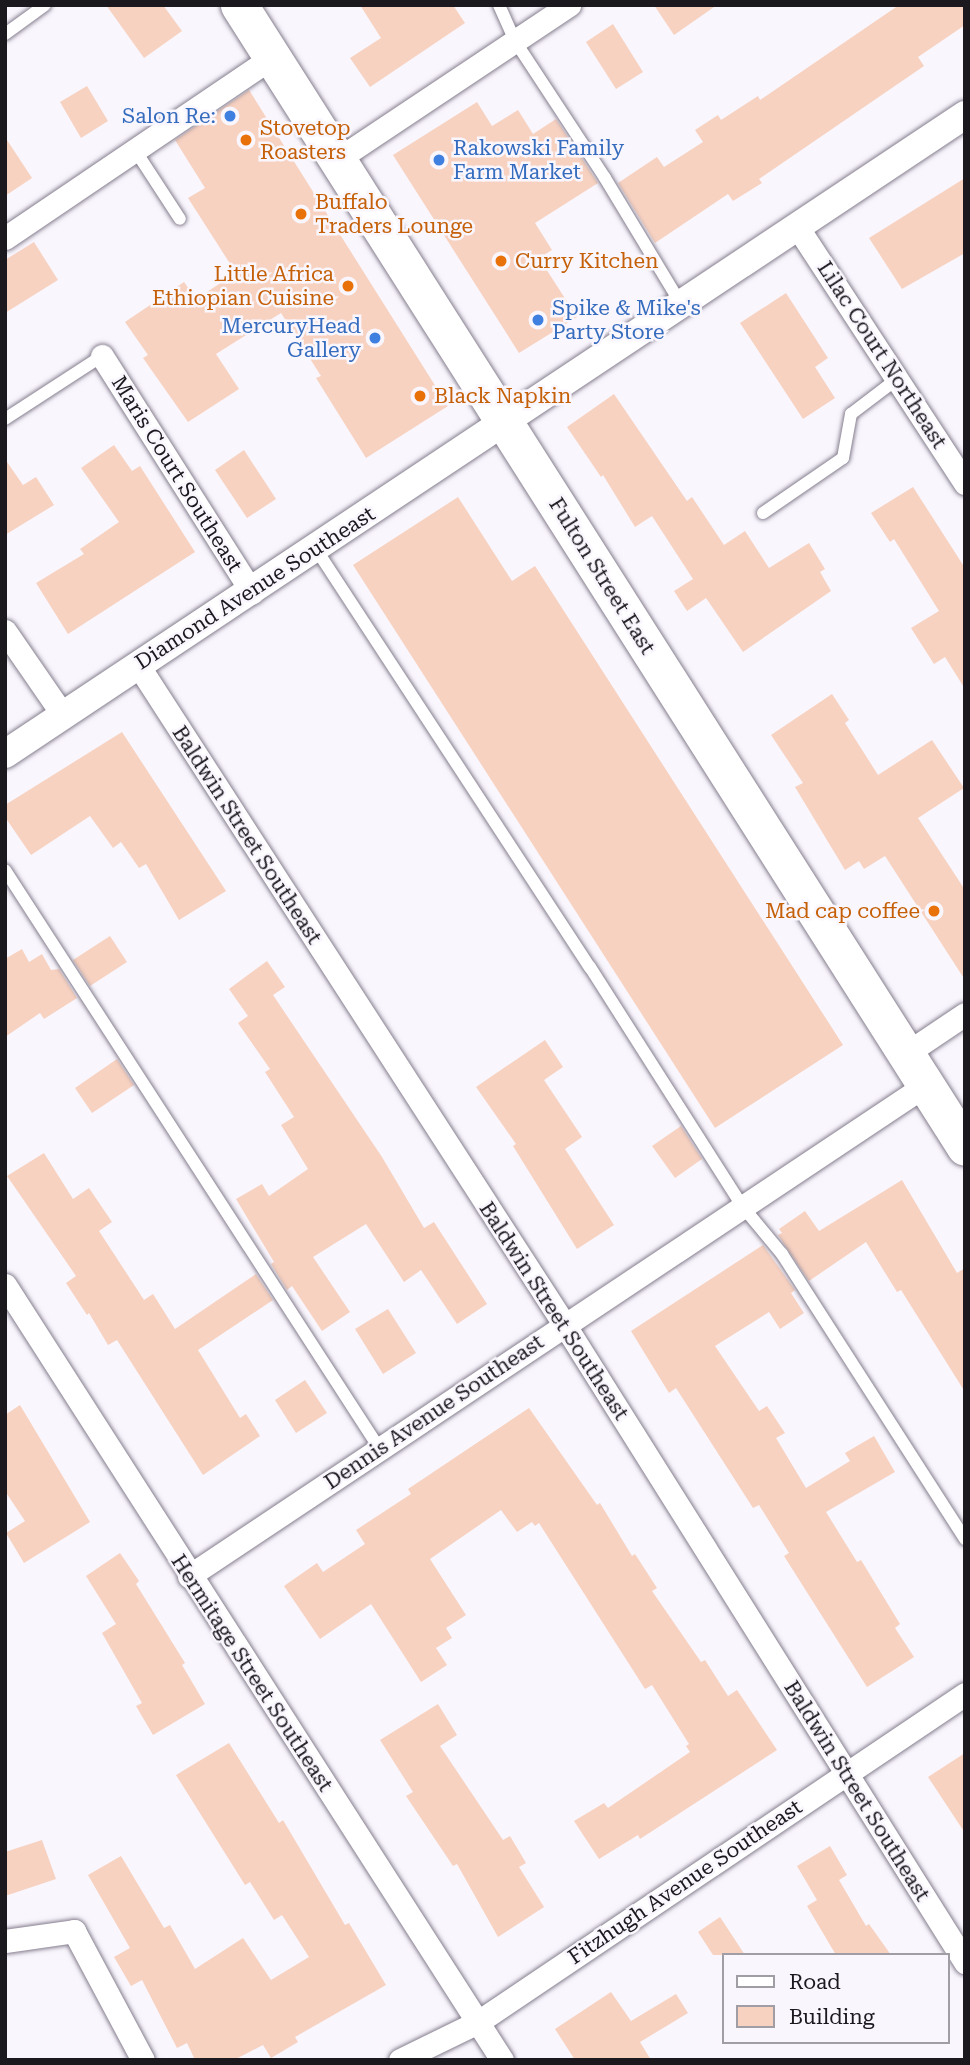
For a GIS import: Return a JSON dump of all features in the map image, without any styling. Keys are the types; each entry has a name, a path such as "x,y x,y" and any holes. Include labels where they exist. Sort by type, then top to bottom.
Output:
{"main road":[{"name":"Fulton Street East","path":"239,5 904,1055 965,1147"}],"street":[{"path":"338,159 569,5"},
{"path":"5,238 272,57"},
{"name":"Diamond Avenue Southeast","path":"5,754 965,115"},
{"name":"Lilac Court Northeast","path":"798,228 965,483"},
{"name":"Maris Court Southeast","path":"102,356 252,592"},
{"path":"5,631 63,715"},
{"name":"Baldwin Street Southeast","path":"138,665 564,1324 965,1962"},
{"path":"904,1055 965,1014"},
{"name":"Dennis Avenue Southeast","path":"189,1576 924,1086"},
{"name":"Hermitage Street Southeast","path":"5,1285 189,1576 502,2060"},
{"name":"Fitzhugh Avenue Southeast","path":"400,2060 478,2022 965,1694"},
{"path":"5,1941 74,1931 144,2060"}],"lane":[{"path":"5,34 45,5"},
{"path":"499,5 515,41 605,178 681,304"},
{"path":"135,150 180,219"},
{"path":"5,419 102,356"},
{"path":"763,513 843,458 851,414 897,379"},
{"path":"316,549 590,967 743,1207 782,1255 965,1539"},
{"path":"5,870 379,1448"}],"building":[{"path":"106,5 163,5 182,31 144,58"},
{"path":"360,5 453,5 465,23 370,87 350,58 381,38"},
{"path":"654,5 717,5 674,35"},
{"path":"899,5 965,5 965,25 918,57 924,66 759,179 762,183 733,201 728,194 655,243 618,183 657,157 664,167 703,142 695,130 718,115 721,120 758,96 760,100"},
{"path":"613,24 643,72 616,89 586,42"},
{"path":"87,86 108,121 81,138 60,102"},
{"path":"249,90 448,406 366,458 316,378 321,376 281,313 216,354 239,389 188,422 143,358 148,355 125,322 184,282 196,299 236,273 188,198 205,188 175,140"},
{"path":"477,102 492,126 518,110 533,134 556,119 598,183 535,223 552,250 539,258 577,317 519,353 393,155"},
{"path":"5,137 32,178 5,196"},
{"path":"965,178 965,253 902,289 869,238"},
{"path":"34,242 58,280 5,313 5,260"},
{"path":"786,293 828,358 815,367 835,398 803,419 740,323"},
{"path":"614,394 687,501 692,497 724,545 745,531 769,568 809,543 825,569 820,572 831,591 743,652 706,598 687,611 674,591 693,579 652,516 635,527 603,475 601,477 567,427"},
{"path":"114,445 132,471 140,466 195,552 68,634 36,583 84,554 80,549 119,522 81,468"},
{"path":"244,450 276,499 247,518 215,470"},
{"path":"5,459 23,485 36,477 54,505 5,535"},
{"path":"913,487 965,568 965,689 945,657 934,664 911,628 939,611 894,539 890,542 871,513"},
{"path":"458,497 512,581 535,566 843,1045 715,1128 353,565"},
{"path":"832,694 849,720 845,723 878,775 932,740 964,788 918,818 965,890 965,980 885,856 864,869 859,861 845,870 795,787 803,783 771,735"},
{"path":"122,732 226,891 179,920 146,864 139,868 121,842 113,848 90,816 31,855 5,817 5,805"},
{"path":"110,936 127,962 90,986 73,960"},
{"path":"22,949 29,962 42,954 51,970 59,969 77,998 44,1019 40,1013 5,1037 5,959"},
{"path":"267,961 285,987 273,995 382,1157 424,1228 434,1222 487,1304 457,1324 421,1270 404,1282 366,1224 313,1257 350,1312 322,1331 292,1286 287,1290 271,1264 274,1262 236,1199 262,1184 269,1196 308,1169 281,1125 294,1117 265,1072 270,1069 238,1023 248,1016 229,989"},
{"path":"545,1040 563,1067 544,1080 582,1137 565,1149 614,1225 577,1249 513,1146 516,1144 476,1087"},
{"path":"117,1059 134,1085 92,1113 75,1088"},
{"path":"681,1126 702,1159 675,1178 652,1146"},
{"path":"44,1153 73,1199 89,1188 112,1222 99,1231 144,1300 153,1294 175,1329 256,1274 273,1300 198,1350 240,1418 246,1414 260,1436 203,1475 117,1340 108,1345 89,1313 87,1315 66,1283 76,1276 7,1176"},
{"path":"902,1180 957,1273 965,1268 965,1392 901,1290 897,1292 866,1242 809,1281 778,1235 782,1233 779,1229 805,1211 819,1231"},
{"path":"763,1245 795,1290 791,1293 804,1313 780,1329 769,1312 715,1346 759,1411 767,1406 785,1433 776,1438 806,1488 850,1461 845,1453 874,1436 895,1472 826,1512 857,1562 861,1560 900,1624 895,1628 914,1657 867,1687 784,1556 789,1553 759,1505 753,1508 676,1388 669,1393 631,1331"},
{"path":"388,1309 416,1353 383,1374 355,1329"},
{"path":"305,1380 327,1413 296,1433 275,1400"},
{"path":"20,1405 90,1522 24,1563 6,1533 25,1521 5,1491 5,1415"},
{"path":"529,1408 597,1505 600,1503 632,1556 635,1554 657,1588 652,1591 701,1662 705,1660 728,1696 737,1690 777,1750 640,1839 638,1835 599,1859 574,1821 604,1803 608,1808 690,1752 686,1746 689,1744 652,1685 645,1689 539,1523 535,1526 532,1522 517,1532 501,1510 430,1559 466,1615 446,1628 452,1638 436,1648 447,1665 421,1682 371,1604 320,1639 284,1586 317,1563 323,1572 365,1544 356,1530 411,1494 408,1489"},
{"path":"120,1553 139,1581 136,1584 185,1663 182,1665 205,1704 153,1735 136,1706 142,1703 102,1633 116,1624 86,1576"},
{"path":"438,1704 457,1735 440,1746 503,1840 510,1836 526,1863 519,1867 544,1907 498,1937 457,1864 453,1866 406,1796 413,1792 380,1740"},
{"path":"229,1743 279,1823 283,1820 345,1925 349,1923 386,1985 295,2037 298,2042 271,2058 263,2045 234,2060 195,2060 187,2043 177,2048 142,1980 131,1986 114,1957 130,1948 88,1875 121,1856 164,1928 170,1925 195,1969 243,1938 271,1980 309,1957 282,1915 274,1920 250,1882 245,1885 176,1775"},
{"path":"965,1753 965,1833 928,1777"},
{"path":"42,1840 56,1879 5,1896 5,1852"},
{"path":"830,1846 847,1875 839,1880 866,1926 869,1924 890,1953 835,1953 807,1906 817,1900 797,1866"},
{"path":"720,1917 744,1953 713,1955 698,1932"},
{"path":"611,1992 631,2021 676,1994 688,2013 640,2042 651,2060 575,2060 555,2029"}],"place":[{"name":"Salon Re:","path":"230,116"},
{"name":"Stovetop Roasters","path":"246,140"},
{"name":"Rakowski Family Farm Market","path":"439,160"},
{"name":"Buffalo Traders Lounge","path":"301,214"},
{"name":"Curry Kitchen","path":"501,261"},
{"name":"Little Africa Ethiopian Cuisine","path":"348,286"},
{"name":"Spike & Mike's Party Store","path":"538,320"},
{"name":"MercuryHead Gallery","path":"375,338"},
{"name":"Black Napkin","path":"420,396"},
{"name":"Mad cap coffee","path":"934,911"}]}
